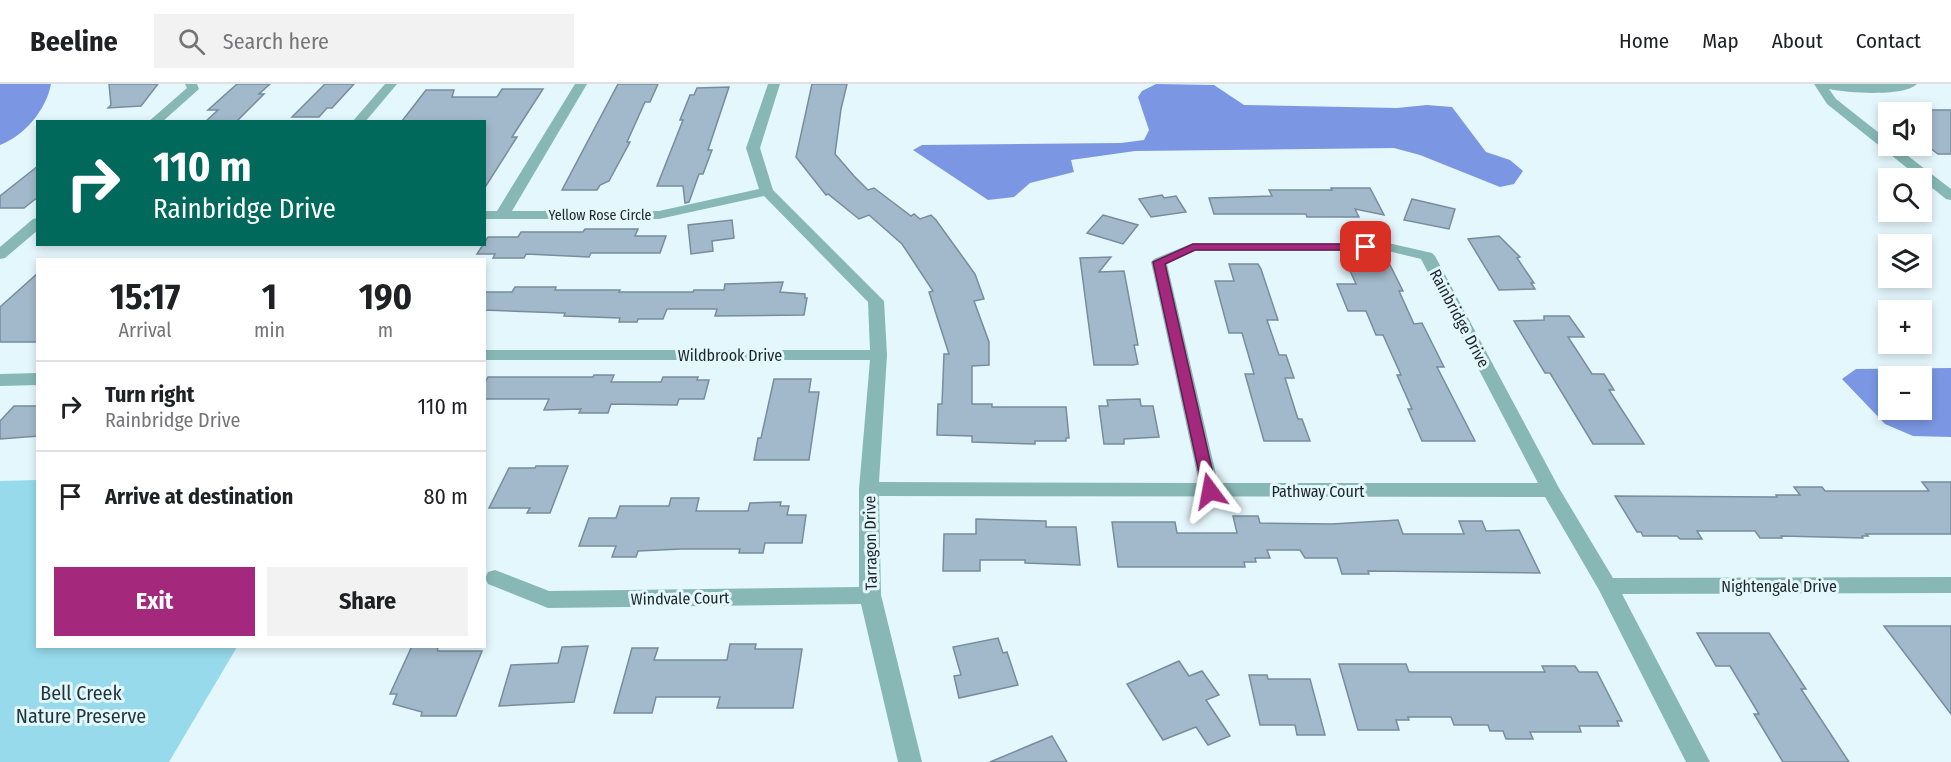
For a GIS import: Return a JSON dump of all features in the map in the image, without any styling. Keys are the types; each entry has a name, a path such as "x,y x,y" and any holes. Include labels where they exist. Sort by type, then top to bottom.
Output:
{"street":[{"path":"156,120 193,89 191,84"},
{"path":"360,120 391,84"},
{"path":"502,215 581,84"},
{"path":"774,84 753,148 767,191 876,301 879,355"},
{"path":"1821,84 1841,88 1903,88 1911,84"},
{"path":"1821,84 1831,101 1951,196"},
{"name":"Yellow Rose Circle","path":"486,215 659,215 767,191"},
{"path":"0,255 36,224"},
{"path":"0,235 22,235"},
{"name":"Rainbridge Drive","path":"1210,491 1159,262 1193,247 1388,247 1427,256 1551,490 1607,586 1698,762"},
{"name":"Wildbrook Drive","path":"486,355 879,355"},
{"name":"Tarragon Drive","path":"879,355 869,489 870,595 910,762"},
{"path":"0,380 36,379"},
{"name":"Pathway Court","path":"869,489 1551,490"},
{"name":"Windvale Court","path":"495,578 548,600 870,595"},
{"name":"Nightengale Drive","path":"1607,586 1951,585"}],"green space":[{"name":"Bell Creek Nature Preserve","path":"36,480 36,648 236,648 169,762 0,762 0,481"}],"water":[{"path":"0,84 51,84 44,103 33,120 18,135 0,145"},
{"path":"1156,84 1214,85 1244,105 1452,107 1486,152 1510,160 1523,171 1514,184 1500,187 1420,155 1394,148 1135,151 1071,160 1074,172 1030,183 1014,197 988,200 913,150 922,145 1121,143 1144,140 1149,130 1138,97 1142,91"},
{"path":"1932,368 1951,368 1951,437 1913,436 1885,424 1881,420 1932,420"},
{"path":"1856,369 1878,369 1878,417 1842,379"}],"building":[{"path":"109,84 158,84 141,106 108,108 111,105"},
{"path":"237,84 270,84 259,94 264,94 238,120 207,120 218,110 208,110"},
{"path":"325,84 354,84 332,108 327,108 319,117 292,117"},
{"path":"618,84 658,84 650,102 645,102 627,142 630,142 609,181 600,185 597,190 562,190"},
{"path":"812,84 847,84 835,154 868,190 874,188 911,216 914,214 920,219 931,215 975,274 984,299 974,301 989,342 989,365 972,366 972,404 992,404 992,407 1066,407 1069,438 1066,438 1066,441 1035,441 1035,444 972,442 972,436 937,435 938,404 942,404 944,354 949,354 929,292 933,291 902,244 869,215 859,219 828,194 826,195 796,157"},
{"path":"729,87 708,150 712,150 703,174 699,174 689,202 685,203 683,186 657,186 683,120 680,120 690,95 694,95 697,88"},
{"path":"502,89 543,89 512,137 517,137 486,186 486,120 403,120 426,90 454,90 452,97 497,97"},
{"path":"1932,110 1951,110 1951,154 1938,154 1932,150"},
{"path":"36,168 36,199 24,208 0,208 0,196"},
{"path":"1331,188 1370,188 1384,215 1355,209 1359,217 1307,217 1306,214 1214,214 1209,198 1272,196 1269,190 1332,190"},
{"path":"1162,195 1164,198 1176,196 1186,212 1151,217 1139,199"},
{"path":"1412,199 1455,209 1449,229 1404,220"},
{"path":"1103,215 1138,225 1123,244 1087,233"},
{"path":"732,220 734,238 712,241 713,251 691,254 688,225"},
{"path":"585,229 638,229 635,236 666,236 660,253 591,253 589,257 526,254 524,258 493,258 495,254 477,254 482,246 486,246 488,237 518,237 521,232 583,232"},
{"path":"1499,236 1520,257 1517,258 1534,283 1531,283 1535,289 1499,290 1468,239"},
{"path":"1111,257 1099,272 1124,271 1138,345 1134,345 1138,364 1094,365 1080,258"},
{"path":"1229,264 1258,264 1261,269 1278,320 1267,320 1279,355 1286,355 1294,378 1285,378 1298,419 1302,419 1310,441 1264,441 1245,374 1254,374 1242,333 1229,333 1215,281 1234,281"},
{"path":"1347,264 1390,265 1403,291 1399,291 1414,324 1422,323 1444,367 1437,367 1475,441 1422,441 1408,409 1412,409 1397,375 1401,375 1383,335 1376,335 1366,311 1348,311 1337,284 1356,284"},
{"path":"36,275 36,342 0,342 0,307"},
{"path":"783,282 780,292 805,294 807,298 804,315 715,316 717,309 667,309 663,319 619,322 620,318 564,316 565,313 486,310 486,292 512,292 515,287 556,287 555,290 620,290 619,292 693,292 694,290 724,290 725,284"},
{"path":"1544,316 1569,316 1584,337 1568,337 1592,374 1604,374 1614,390 1609,390 1644,444 1593,444 1550,373 1545,373 1514,321 1544,320"},
{"path":"594,375 614,375 611,382 661,382 663,377 698,377 697,380 709,380 704,399 679,399 677,405 611,404 608,413 579,413 581,409 544,410 549,399 486,399 488,377 593,377"},
{"path":"774,379 811,379 809,392 819,392 809,460 754,460"},
{"path":"1140,399 1141,406 1153,406 1159,437 1124,439 1124,444 1104,444 1099,406 1108,406 1107,400"},
{"path":"14,406 36,406 36,436 0,439 0,421"},
{"path":"536,466 568,466 550,513 527,513 530,508 489,508 509,468 535,468"},
{"path":"1922,482 1951,482 1951,534 1866,534 1868,536 1862,536 1863,538 1781,536 1782,538 1760,538 1755,531 1697,531 1702,539 1643,536 1641,532 1637,532 1615,496 1777,497 1776,495 1800,495 1794,487 1822,487 1825,491 1929,491"},
{"path":"671,498 699,498 696,511 748,511 750,503 781,502 780,506 789,506 787,515 806,515 802,543 765,543 763,553 739,553 740,549 681,549 638,551 636,557 612,557 616,546 579,546 589,518 616,518 620,506 669,506"},
{"path":"1233,516 1258,516 1260,523 1332,524 1398,520 1403,534 1464,534 1459,521 1482,521 1486,531 1519,530 1540,573 1368,571 1369,574 1342,574 1337,558 1305,558 1300,550 1267,550 1270,558 1255,558 1256,562 1244,562 1245,567 1118,567 1112,522 1175,522 1177,533 1237,533"},
{"path":"976,519 1046,521 1046,527 1076,527 1080,565 1025,563 1025,560 980,560 980,571 943,571 944,534 976,534"},
{"path":"1884,626 1951,626 1951,714"},
{"path":"1697,633 1769,633 1806,689 1801,689 1849,762 1783,762 1754,714 1759,714 1730,666 1716,666"},
{"path":"998,638 1003,653 1007,652 1018,685 959,698 954,676 961,675 953,647"},
{"path":"730,644 756,644 755,649 802,649 793,708 717,708 720,697 656,697 652,713 614,713 632,648 658,648 654,660 727,660"},
{"path":"588,646 574,702 499,706 511,665 558,663 562,647"},
{"path":"411,648 437,648 438,651 482,651 456,716 421,716 422,712 393,704 397,694 390,694"},
{"path":"1179,661 1189,676 1202,671 1219,695 1206,700 1230,736 1208,745 1196,727 1163,740 1127,684"},
{"path":"1339,664 1406,664 1409,672 1545,672 1542,666 1575,666 1579,672 1597,672 1622,721 1617,721 1619,726 1579,726 1581,732 1530,732 1533,739 1506,739 1503,731 1490,731 1488,725 1454,725 1451,717 1408,717 1409,720 1396,720 1399,730 1358,730"},
{"path":"1249,675 1267,675 1268,679 1310,679 1325,735 1297,735 1295,725 1260,725"},
{"path":"1052,736 1067,762 990,762"}],"route":[{"path":"1210,491 1159,262 1193,247 1366,247"}]}
